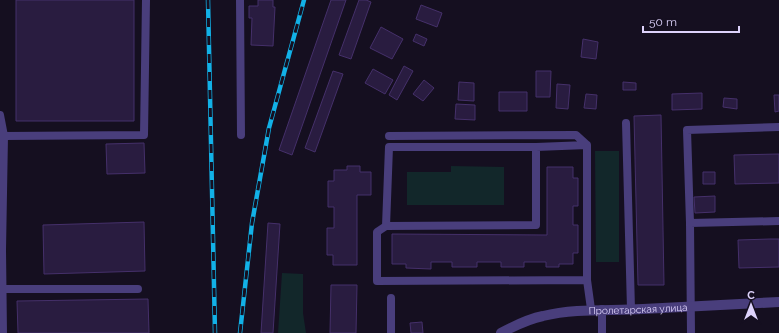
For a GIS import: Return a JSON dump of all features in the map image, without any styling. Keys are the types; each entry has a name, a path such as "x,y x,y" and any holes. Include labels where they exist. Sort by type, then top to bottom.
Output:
{"street":[{"name":"Пролетарская улица","path":"501,333 542,316 580,310 779,302"}],"lane":[{"path":"4,136 144,135 146,0"},
{"path":"240,0 241,135"},
{"path":"0,115 4,136 1,250 3,333"},
{"path":"626,123 631,309"},
{"path":"691,333 687,130 779,127"},
{"path":"389,136 576,135 587,145 587,280 591,309"},
{"path":"386,226 388,147 536,147 587,145"},
{"path":"536,147 536,225 386,226 377,232 377,281 587,280"},
{"path":"690,223 779,221"},
{"path":"2,290 138,289"},
{"path":"391,298 391,333"},
{"path":"602,309 602,333"}],"green space":[{"path":"595,151 619,151 619,262 596,262"},
{"path":"451,166 504,167 504,205 407,205 407,172 451,172"},
{"path":"282,273 303,274 303,313 306,333 278,333"}],"building":[{"path":"16,0 134,0 134,121 16,121"},
{"path":"258,0 273,0 273,7 275,7 273,46 251,45 252,18 249,18 249,6 258,6"},
{"path":"331,0 346,0 292,155 279,150"},
{"path":"359,0 371,2 351,59 339,55"},
{"path":"421,5 442,13 437,27 416,19"},
{"path":"381,27 403,39 392,59 370,48"},
{"path":"416,34 427,39 424,46 413,41"},
{"path":"583,39 598,42 596,59 581,57"},
{"path":"404,66 413,71 397,100 389,95"},
{"path":"373,69 393,80 385,94 365,83"},
{"path":"333,71 343,74 315,152 305,148"},
{"path":"536,71 551,71 550,97 536,97"},
{"path":"424,80 434,88 423,101 413,94"},
{"path":"459,82 474,83 474,101 458,100"},
{"path":"623,82 636,83 636,90 623,90"},
{"path":"557,84 570,85 568,109 556,108"},
{"path":"499,92 527,92 527,111 499,111"},
{"path":"702,93 702,109 672,110 672,94"},
{"path":"586,94 597,95 596,109 584,108"},
{"path":"774,95 779,95 779,111 775,112"},
{"path":"724,98 737,99 737,109 723,107"},
{"path":"456,104 475,105 475,120 455,119"},
{"path":"661,115 664,285 638,285 634,116"},
{"path":"144,143 145,173 107,174 106,144"},
{"path":"779,154 779,183 735,184 734,155"},
{"path":"347,166 360,166 360,172 371,172 371,195 357,195 357,265 333,265 333,255 327,255 327,228 334,228 334,207 328,207 328,181 334,181 334,170 347,170"},
{"path":"547,167 573,167 573,178 578,178 578,206 573,206 573,225 578,225 578,253 573,253 573,264 559,264 559,267 546,267 546,262 524,262 524,267 501,267 501,262 477,262 477,267 452,267 452,262 431,262 431,269 406,268 406,264 392,264 392,234 547,235"},
{"path":"703,172 715,172 715,184 703,184"},
{"path":"715,196 715,212 695,213 694,197"},
{"path":"144,222 145,271 44,274 43,225"},
{"path":"268,223 280,224 273,333 261,333"},
{"path":"779,239 779,267 739,268 738,240"},
{"path":"331,285 357,285 356,333 330,333"},
{"path":"148,299 149,333 18,333 17,301"},
{"path":"422,322 423,333 411,333 410,323"}],"railway":[{"path":"208,0 215,333"},
{"path":"240,333 252,223 269,128 304,0"}]}
